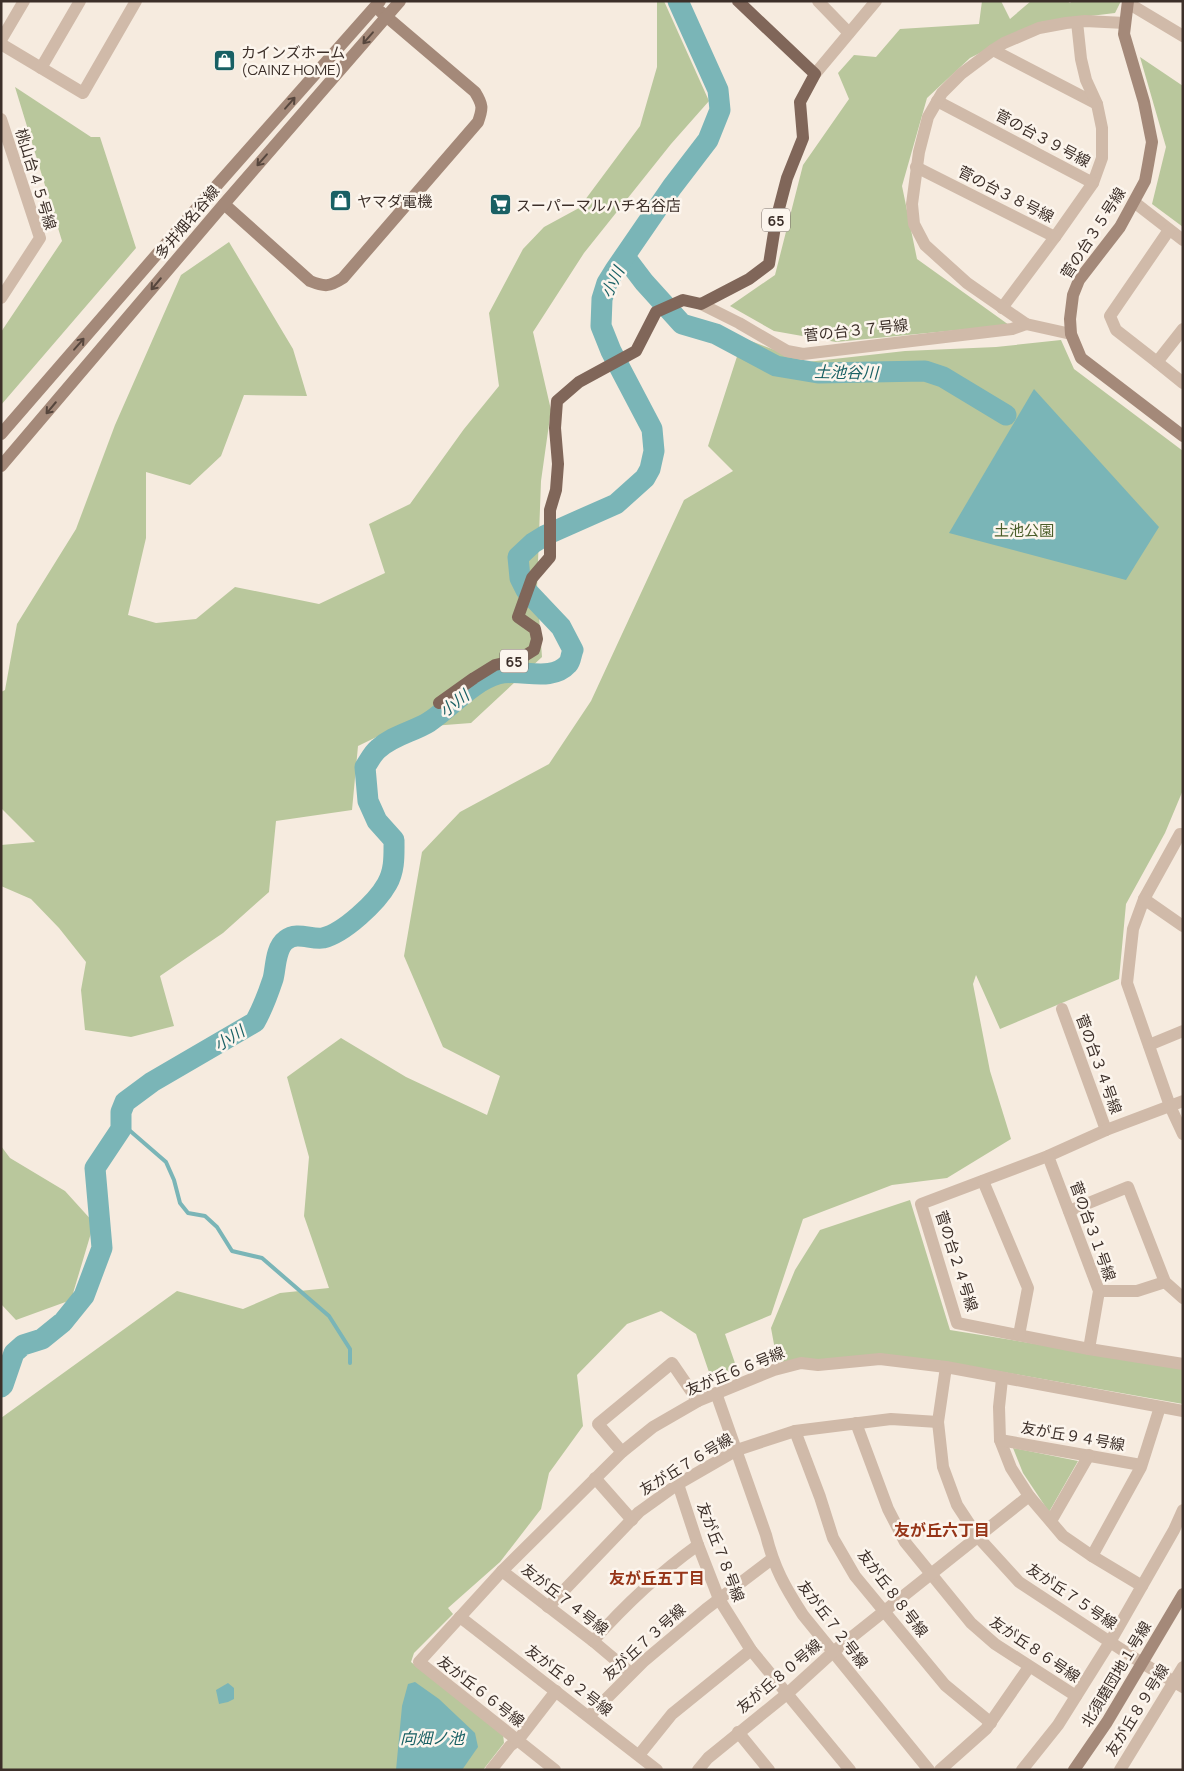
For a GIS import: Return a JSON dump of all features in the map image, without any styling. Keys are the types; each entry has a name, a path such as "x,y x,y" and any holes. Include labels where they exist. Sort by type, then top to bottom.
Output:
{"main road":[{"path":"738,1 814,74"},
{"name":"65","path":"439,703 496,665 518,660 534,650 535,628 518,617 532,578 550,557 550,510 556,490 558,464 554,428 558,401 579,382 636,351 656,312 683,300 701,304 750,279 769,264 776,220 787,178 803,138 800,102 814,74"}],"street":[{"path":"1,40 24,1"},
{"path":"41,68 80,1"},
{"path":"1,44 82,93 136,1"},
{"name":"多井畑名谷線","path":"1,466 400,1"},
{"path":"818,1 849,32"},
{"path":"814,74 876,1"},
{"path":"1128,2 1183,36"},
{"name":"菅の台３５号線","path":"1128,2 1124,34 1144,102 1152,142 1145,181 1120,227 1079,280 1073,295 1070,319 1072,334 1082,358 1183,436"},
{"path":"224,204 310,282 322,286 333,285 343,278 478,122 482,110 475,92 387,17 377,4"},
{"name":"多井畑名谷線","path":"1,434 377,4"},
{"path":"1072,334 1026,324 968,283 925,245 914,224 912,204 916,167 928,117 942,93 981,58 1004,43 1039,28 1077,22 1124,23"},
{"name":"菅の台３９号線","path":"938,101 1093,183 1102,158 1102,128 1097,104 1086,80 1077,22"},
{"path":"994,50 1097,104"},
{"name":"桃山台４５号線","path":"1,119 40,238 1,298"},
{"name":"菅の台３８号線","path":"916,167 1055,237 1002,308"},
{"path":"1055,237 1093,183"},
{"path":"1134,202 1183,240"},
{"path":"1169,230 1110,316 1116,330 1183,383"},
{"name":"菅の台３７号線","path":"701,304 739,323 787,351 803,354 1012,329 1026,324"},
{"path":"1157,362 1183,329"},
{"path":"1182,832 1144,899 1133,929 1127,983 1170,1106 1183,1134"},
{"path":"1144,899 1183,926"},
{"name":"菅の台３４号線","path":"1062,1009 1106,1130"},
{"path":"1149,1044 1183,1030"},
{"name":"菅の台２４号線","path":"1183,1101 1106,1130 1048,1156 921,1204 957,1323 1089,1349 1183,1364"},
{"name":"菅の台３１号線","path":"1048,1156 1099,1291 1089,1349"},
{"path":"983,1180 1028,1288 1019,1335"},
{"path":"1069,1211 1128,1187 1165,1282 1183,1298"},
{"path":"1099,1291 1137,1291 1165,1282"},
{"name":"友が丘６６号線","path":"555,1770 419,1662 502,1571 622,1452 653,1427 698,1401 774,1370 802,1363 818,1365 880,1359 946,1367 1002,1379 1183,1411"},
{"path":"622,1452 598,1424 672,1363 698,1401"},
{"name":"友が丘７５号線","path":"946,1367 938,1422 943,1467 958,1505 978,1537 1019,1582 1142,1663 1178,1684"},
{"path":"1002,1379 998,1407 1000,1440 1011,1468 1029,1496 1063,1536 1142,1586"},
{"name":"友が丘７２号線","path":"716,1393 766,1535 772,1559 785,1587 803,1615 929,1770"},
{"path":"1092,1556 1141,1465 1160,1407"},
{"name":"友が丘７６号線","path":"548,1607 639,1512 678,1484 737,1450 795,1431 892,1419 938,1422"},
{"name":"友が丘８６号線","path":"856,1423 888,1509 905,1542 971,1623 995,1644 1076,1696"},
{"name":"友が丘８８号線","path":"795,1431 833,1538 855,1576 945,1685 991,1722"},
{"name":"友が丘９４号線","path":"1000,1440 1141,1465"},
{"path":"1051,1521 1089,1455"},
{"path":"595,1478 632,1520"},
{"name":"友が丘７８号線","path":"678,1484 698,1545 719,1599 751,1650 850,1770"},
{"name":"友が丘８０号線","path":"698,1770 708,1758 788,1693 833,1652 1029,1496"},
{"path":"1022,1770 1058,1725 1110,1642 1174,1530 1183,1510"},
{"path":"593,1641 632,1599 698,1545"},
{"name":"友が丘７３号線","path":"589,1716 631,1673 719,1599 772,1559"},
{"name":"友が丘７４号線","path":"502,1571 593,1641 631,1673"},
{"name":"北須磨団地１号線","path":"1074,1770 1107,1722 1183,1594"},
{"name":"友が丘８２号線","path":"460,1617 657,1770"},
{"path":"639,1755 672,1714 751,1650"},
{"path":"940,1770 986,1729 1029,1667"},
{"name":"友が丘８９号線","path":"1120,1770 1178,1684 1183,1667"},
{"path":"491,1770 510,1746 518,1740 556,1690"},
{"path":"738,1732 769,1770"}],"green space":[{"path":"657,1 664,1 709,101 671,144 584,253 533,332 551,410 541,481 537,589 542,657 471,723 393,729 358,746 352,810 276,821 269,892 223,933 160,976 174,1026 131,1037 85,1030 81,990 86,962 59,928 31,899 1,886 1,845 35,842 1,808 1,692 5,690 17,624 76,529 115,425 181,275 229,242 293,349 307,396 244,395 221,456 190,485 146,472 146,538 128,615 156,623 196,619 235,587 319,604 385,573 369,524 410,504 464,429 499,386 489,313 523,249 544,227 579,208 640,126 657,67"},
{"path":"982,1 1001,1 1010,19 1031,1 1067,1 1070,3 1072,1 1121,1 1115,13 1041,22 970,58 927,98 902,186 917,259 1009,325 836,342 774,331 730,306 775,275 803,165 849,99 838,73 854,55 876,57 900,29 979,24"},
{"path":"1140,57 1183,86 1183,227 1152,204 1166,147"},
{"path":"15,87 91,137 100,137 136,248 1,405 1,332 62,241"},
{"name":"土池公園","path":"743,338 807,362 905,351 996,347 1061,340 1074,369 1183,451 1183,790 1165,833 1126,904 1119,979 1000,1029 976,975 973,984 990,1071 1011,1139 947,1178 892,1185 803,1219 771,1315 725,1334 737,1369 711,1378 696,1334 661,1311 627,1324 577,1375 583,1426 549,1473 541,1509 500,1562 448,1608 453,1614 414,1653 411,1662 503,1734 504,1743 483,1770 1,1770 1,1418 177,1291 243,1309 280,1293 329,1288 304,1216 309,1157 287,1077 341,1038 406,1077 487,1115 500,1076 443,1047 404,956 422,852 460,812 549,764 591,701 684,500 733,471 708,446"},
{"path":"1,1146 10,1158 65,1191 94,1223 71,1300 16,1320 1,1304"},
{"path":"910,1200 950,1330 1183,1368 1183,1404 935,1360 778,1366 771,1328 795,1270 820,1230"},
{"path":"1013,1448 1078,1461 1049,1512 1023,1473"}],"water":[{"path":"1034,389 1159,527 1126,580 949,533"},
{"name":"向畑ノ池","path":"415,1682 439,1699 475,1733 478,1747 462,1770 396,1770 402,1706 408,1684"},
{"path":"228,1683 234,1688 234,1699 219,1704 216,1690"}],"waterway":[{"name":"小川","path":"1,1387 14,1353 23,1345 42,1339 63,1322 84,1296 102,1248 95,1168 121,1129 121,1112 125,1102 152,1082 255,1022 273,979 278,953 282,944 290,937 323,938 340,930 368,908 390,879 393,868 394,840 377,821 368,801 365,767 374,753 390,740 429,722 470,689 488,678 507,673 553,673 561,670 569,663 573,650 561,627 526,590 520,578 518,557 533,543 546,535 616,504 645,478 650,469 654,451 652,429 611,351 601,326 602,299 607,283 615,270 672,187 708,140 720,110 718,90 678,1"},
{"name":"土池谷川","path":"625,257 644,282 682,324 716,334 776,366 818,373 925,371 943,377 1006,415"},
{"path":"121,1123 166,1162 174,1180 180,1203 188,1213 205,1216 217,1227 232,1251 262,1258 329,1316 350,1349 350,1363"}],"place":[{"name":"カインズホーム (CAINZ HOME)","path":"225,61"},
{"name":"ヤマダ電機","path":"341,201"},
{"name":"スーパーマルハチ名谷店","path":"500,205"}],"district":[{"name":"友が丘六丁目","path":"942,1530"},
{"name":"友が丘五丁目","path":"657,1578"}]}
